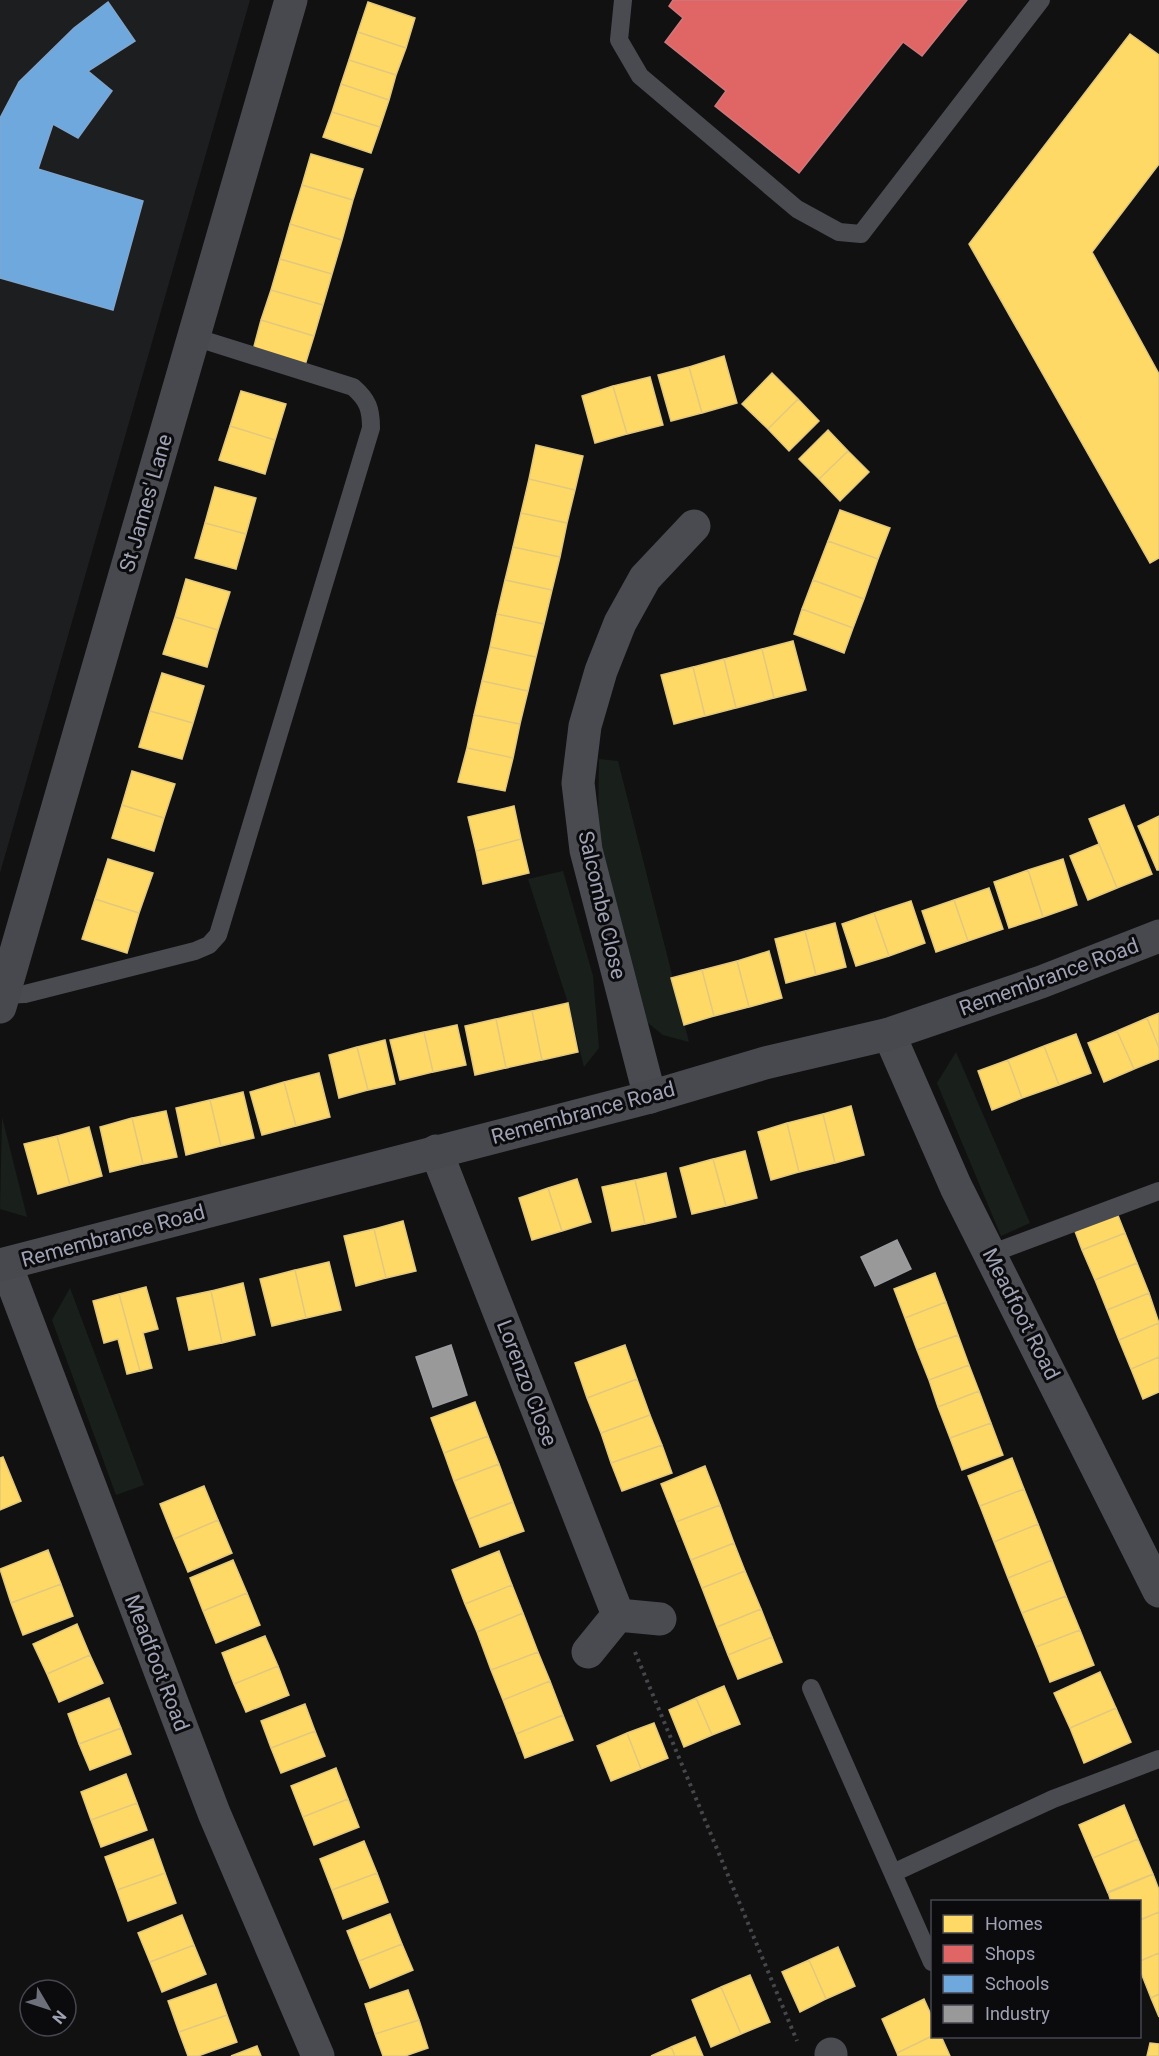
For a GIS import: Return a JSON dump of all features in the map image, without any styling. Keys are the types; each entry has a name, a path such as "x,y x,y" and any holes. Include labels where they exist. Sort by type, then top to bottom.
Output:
{"street":[{"name":"St James' Lane","path":"2,1001 291,0"},
{"name":"Salcombe Close","path":"650,1097 586,850 578,783 585,726 601,671 620,623 645,578 694,526"},
{"name":"Remembrance Road","path":"3,1265 650,1097 765,1063 889,1034 1041,982 1159,936"},
{"name":"Meadfoot Road","path":"889,1034 956,1187 1159,1591"},
{"name":"Lorenzo Close","path":"436,1151 618,1615"},
{"name":"Meadfoot Road","path":"3,1265 214,1813 318,2056"},
{"path":"588,1652 618,1615 660,1619"}],"lane":[{"path":"623,0 620,40 640,75 797,209 838,232 861,234 1041,0"},
{"path":"2,1001 195,951 209,945 218,935 371,428 371,411 365,398 353,387 194,337"},
{"path":"990,1254 1159,1191"},
{"path":"811,1688 931,1958"},
{"path":"893,1873 1053,1799 1159,1759"}],"path":[{"path":"618,1615 648,1679 799,2045"}],"shaded area":[{"path":"0,0 250,0 0,873"},
{"path":"599,759 618,761 689,1042 663,1035 648,1023 598,831"},
{"path":"563,871 593,976 599,1048 584,1067 568,1003 528,879"},
{"path":"956,1052 1030,1223 1001,1236 937,1083"},
{"path":"2,1117 27,1217 0,1209"},
{"path":"70,1288 144,1485 116,1495 52,1320"}],"building: Homes":[{"path":"368,2 415,18 406,48 358,32"},
{"path":"358,32 406,48 396,75 349,60"},
{"path":"1130,34 1159,55 1159,164 1092,252 1159,374 1159,558 1150,563 969,244"},
{"path":"349,60 396,75 389,100 341,84"},
{"path":"341,84 389,100 380,127 332,112"},
{"path":"332,112 380,127 371,153 323,137"},
{"path":"311,154 363,169 353,200 302,185"},
{"path":"302,185 353,200 342,240 290,224"},
{"path":"290,224 342,240 332,274 280,259"},
{"path":"280,259 332,274 323,305 271,290"},
{"path":"271,290 323,305 314,336 261,320"},
{"path":"261,320 314,336 305,365 253,350"},
{"path":"724,356 737,403 702,413 689,367"},
{"path":"689,367 702,413 671,421 658,375"},
{"path":"772,373 798,399 768,429 742,404"},
{"path":"650,377 663,425 627,434 613,386"},
{"path":"613,386 627,434 595,443 582,396"},
{"path":"241,391 286,404 275,440 230,426"},
{"path":"798,399 819,421 789,451 768,429"},
{"path":"230,426 275,440 265,474 219,460"},
{"path":"828,430 848,451 819,479 799,459"},
{"path":"536,445 583,456 575,490 529,479"},
{"path":"848,451 869,472 840,501 819,479"},
{"path":"529,479 575,490 567,523 521,513"},
{"path":"215,487 256,498 246,534 205,523"},
{"path":"840,510 890,528 878,559 828,541"},
{"path":"521,513 567,523 560,557 513,547"},
{"path":"205,523 246,534 236,569 195,558"},
{"path":"828,541 878,559 864,599 813,580"},
{"path":"513,547 560,557 552,590 505,580"},
{"path":"186,579 230,592 218,630 175,617"},
{"path":"505,580 552,590 544,624 497,614"},
{"path":"813,580 864,599 853,628 802,609"},
{"path":"802,609 853,628 844,653 794,634"},
{"path":"497,614 544,624 536,657 490,647"},
{"path":"175,617 218,630 207,667 163,654"},
{"path":"793,641 806,690 774,698 762,649"},
{"path":"490,647 536,657 528,691 482,681"},
{"path":"762,649 774,698 736,708 724,659"},
{"path":"724,659 736,708 705,716 693,667"},
{"path":"693,667 705,716 674,724 661,675"},
{"path":"162,673 204,686 193,723 150,711"},
{"path":"482,681 528,691 520,724 474,715"},
{"path":"150,711 193,723 182,759 139,747"},
{"path":"474,715 520,724 513,758 467,748"},
{"path":"467,748 513,758 505,791 458,782"},
{"path":"132,771 175,784 164,818 122,805"},
{"path":"122,805 164,818 154,851 112,838"},
{"path":"1124,805 1152,874 1117,888 1089,819"},
{"path":"514,806 521,839 476,851 468,817"},
{"path":"1159,816 1159,870 1157,870 1138,826"},
{"path":"521,839 529,873 483,884 476,851"},
{"path":"1099,844 1117,888 1088,900 1070,856"},
{"path":"108,859 153,873 139,913 95,899"},
{"path":"1063,859 1077,905 1043,917 1028,870"},
{"path":"1028,870 1043,917 1009,928 994,882"},
{"path":"989,888 1003,929 968,941 954,900"},
{"path":"95,899 139,913 127,953 82,939"},
{"path":"954,900 968,941 936,952 922,911"},
{"path":"911,901 925,943 889,956 874,913"},
{"path":"874,913 889,956 856,966 842,924"},
{"path":"835,923 846,967 816,975 805,931"},
{"path":"805,931 816,975 786,983 775,939"},
{"path":"769,951 782,998 749,1007 737,961"},
{"path":"737,961 749,1007 714,1016 702,970"},
{"path":"702,970 714,1016 684,1025 671,978"},
{"path":"568,1003 578,1052 542,1060 532,1011"},
{"path":"532,1011 542,1060 506,1068 496,1019"},
{"path":"1159,1013 1159,1048 1147,1018"},
{"path":"1147,1018 1159,1048 1159,1059 1134,1069 1117,1031"},
{"path":"496,1019 506,1068 475,1075 465,1026"},
{"path":"457,1025 466,1065 433,1072 424,1032"},
{"path":"1117,1031 1134,1069 1104,1082 1088,1043"},
{"path":"424,1032 433,1072 400,1080 390,1040"},
{"path":"1076,1034 1091,1073 1059,1085 1044,1046"},
{"path":"385,1040 395,1084 368,1090 357,1047"},
{"path":"1044,1046 1059,1085 1022,1098 1008,1060"},
{"path":"357,1047 368,1090 339,1098 329,1055"},
{"path":"1008,1060 1022,1098 992,1110 978,1071"},
{"path":"319,1073 330,1117 296,1126 284,1082"},
{"path":"284,1082 296,1126 262,1135 250,1092"},
{"path":"243,1092 254,1138 221,1146 210,1100"},
{"path":"210,1100 221,1146 186,1155 176,1108"},
{"path":"851,1106 864,1155 835,1163 823,1114"},
{"path":"166,1111 177,1157 143,1164 132,1118"},
{"path":"823,1114 835,1163 799,1172 787,1123"},
{"path":"132,1118 143,1164 110,1172 100,1127"},
{"path":"787,1123 799,1172 771,1180 758,1132"},
{"path":"89,1127 102,1176 70,1185 57,1136"},
{"path":"57,1136 70,1185 38,1194 24,1144"},
{"path":"745,1151 757,1198 726,1206 713,1159"},
{"path":"713,1159 726,1206 692,1214 680,1168"},
{"path":"666,1173 676,1217 645,1224 635,1180"},
{"path":"577,1179 591,1222 562,1231 548,1188"},
{"path":"635,1180 645,1224 612,1231 602,1187"},
{"path":"548,1188 562,1231 532,1240 519,1198"},
{"path":"1115,1208 1125,1233 1082,1250 1073,1226"},
{"path":"403,1221 416,1271 386,1278 374,1229"},
{"path":"374,1229 386,1278 356,1286 344,1236"},
{"path":"1125,1233 1137,1263 1095,1280 1082,1250"},
{"path":"329,1262 341,1310 306,1318 295,1270"},
{"path":"1137,1263 1149,1293 1107,1310 1095,1280"},
{"path":"295,1270 306,1318 272,1326 260,1279"},
{"path":"935,1273 946,1302 905,1318 894,1289"},
{"path":"243,1283 255,1335 222,1343 211,1291"},
{"path":"146,1287 158,1329 143,1333 152,1368 140,1371 119,1294"},
{"path":"211,1291 222,1343 189,1350 177,1298"},
{"path":"1149,1293 1159,1323 1119,1340 1107,1310"},
{"path":"119,1294 140,1371 127,1374 118,1339 104,1343 93,1301"},
{"path":"946,1302 958,1335 917,1350 905,1318"},
{"path":"1159,1323 1159,1357 1131,1369 1119,1340"},
{"path":"958,1335 969,1365 929,1380 917,1350"},
{"path":"625,1345 637,1379 587,1398 575,1363"},
{"path":"1159,1357 1159,1392 1143,1399 1131,1369"},
{"path":"969,1365 979,1391 938,1407 929,1380"},
{"path":"637,1379 650,1415 601,1433 587,1398"},
{"path":"979,1391 991,1423 950,1438 938,1407"},
{"path":"475,1402 488,1436 444,1453 431,1418"},
{"path":"650,1415 662,1445 611,1463 601,1433"},
{"path":"991,1423 1003,1455 962,1470 950,1438"},
{"path":"488,1436 499,1464 454,1481 444,1453"},
{"path":"662,1445 672,1473 622,1491 611,1463"},
{"path":"3,1457 21,1501 0,1510 0,1458"},
{"path":"1012,1458 1024,1489 980,1506 968,1476"},
{"path":"499,1464 513,1502 469,1519 454,1481"},
{"path":"705,1466 720,1505 676,1522 661,1484"},
{"path":"204,1486 218,1520 174,1539 160,1504"},
{"path":"1024,1489 1038,1524 994,1542 980,1506"},
{"path":"513,1502 524,1531 480,1547 469,1519"},
{"path":"720,1505 734,1543 691,1560 676,1522"},
{"path":"218,1520 232,1553 188,1572 174,1539"},
{"path":"1038,1524 1052,1560 1008,1578 994,1542"},
{"path":"734,1543 745,1571 702,1588 691,1560"},
{"path":"48,1550 61,1584 11,1603 0,1569"},
{"path":"499,1551 512,1585 465,1604 452,1570"},
{"path":"233,1560 247,1593 203,1611 190,1578"},
{"path":"1052,1560 1066,1596 1022,1613 1008,1578"},
{"path":"745,1571 761,1609 717,1627 702,1588"},
{"path":"61,1584 73,1616 23,1635 11,1603"},
{"path":"512,1585 523,1613 477,1632 465,1604"},
{"path":"247,1593 260,1625 216,1643 203,1611"},
{"path":"1066,1596 1080,1630 1036,1647 1022,1613"},
{"path":"761,1609 772,1637 728,1655 717,1627"},
{"path":"523,1613 538,1652 491,1670 477,1632"},
{"path":"77,1624 90,1655 47,1674 33,1644"},
{"path":"1080,1630 1094,1665 1050,1682 1036,1647"},
{"path":"265,1636 278,1666 234,1684 222,1653"},
{"path":"772,1637 782,1662 738,1679 728,1655"},
{"path":"538,1652 550,1681 503,1700 491,1670"},
{"path":"90,1655 103,1683 59,1702 47,1674"},
{"path":"278,1666 289,1695 246,1712 234,1684"},
{"path":"1100,1672 1116,1708 1070,1728 1054,1693"},
{"path":"550,1681 563,1715 516,1734 503,1700"},
{"path":"724,1686 740,1724 712,1735 696,1698"},
{"path":"109,1698 121,1728 79,1744 68,1714"},
{"path":"696,1698 712,1735 684,1747 669,1710"},
{"path":"305,1704 315,1731 271,1748 261,1721"},
{"path":"1116,1708 1131,1742 1084,1763 1070,1728"},
{"path":"563,1715 573,1740 525,1758 516,1734"},
{"path":"654,1723 668,1758 641,1769 627,1733"},
{"path":"121,1728 131,1754 90,1770 79,1744"},
{"path":"315,1731 325,1756 281,1773 271,1748"},
{"path":"627,1733 641,1769 611,1781 597,1746"},
{"path":"336,1768 348,1799 303,1817 291,1786"},
{"path":"126,1774 137,1803 91,1820 81,1792"},
{"path":"348,1799 359,1827 314,1845 303,1817"},
{"path":"137,1803 147,1830 101,1847 91,1820"},
{"path":"1124,1805 1138,1839 1093,1858 1079,1825"},
{"path":"153,1839 165,1873 117,1890 105,1857"},
{"path":"1138,1839 1153,1874 1108,1893 1093,1858"},
{"path":"364,1841 377,1873 332,1890 320,1859"},
{"path":"165,1873 176,1903 128,1921 117,1890"},
{"path":"377,1873 388,1902 343,1919 332,1890"},
{"path":"1153,1874 1159,1890 1159,1912 1141,1920 1141,1900 1110,1900 1108,1892"},
{"path":"1159,1912 1159,1953 1141,1961 1141,1920"},
{"path":"390,1914 402,1944 359,1961 347,1931"},
{"path":"182,1915 194,1945 150,1962 138,1933"},
{"path":"402,1944 413,1970 370,1988 359,1961"},
{"path":"194,1945 206,1974 162,1992 150,1962"},
{"path":"838,1947 855,1986 826,1999 809,1960"},
{"path":"1159,1953 1159,1994 1151,1998 1141,1973 1141,1961"},
{"path":"809,1960 826,1999 800,2012 782,1972"},
{"path":"750,1975 770,2022 741,2034 721,1987"},
{"path":"216,1984 227,2015 179,2032 168,2001"},
{"path":"721,1987 741,2034 711,2047 692,2000"},
{"path":"408,1990 419,2020 375,2034 365,2004"},
{"path":"1159,1994 1159,2017 1151,1998"},
{"path":"924,1999 931,2015 931,2036 897,2053 882,2019"},
{"path":"227,2015 237,2042 198,2056 188,2056 179,2032"},
{"path":"419,2020 428,2048 405,2056 383,2056 375,2034"},
{"path":"931,2036 942,2038 950,2056 898,2056 897,2053"},
{"path":"695,2037 703,2056 675,2056 671,2047"},
{"path":"1150,2043 1159,2044 1159,2056 1147,2056"},
{"path":"257,2046 261,2056 231,2056"},
{"path":"671,2047 675,2056 651,2056"}],"building: Shops":[{"path":"673,0 967,0 922,56 903,42 799,173 715,106 726,91 665,42 683,18 669,6"}],"building: Schools":[{"path":"108,2 135,41 88,71 112,91 78,138 53,124 38,169 143,201 113,310 0,278 0,118 19,82 74,28"}],"building: Industry":[{"path":"897,1240 911,1269 875,1286 861,1257"},
{"path":"451,1345 467,1395 433,1407 416,1357"}]}
